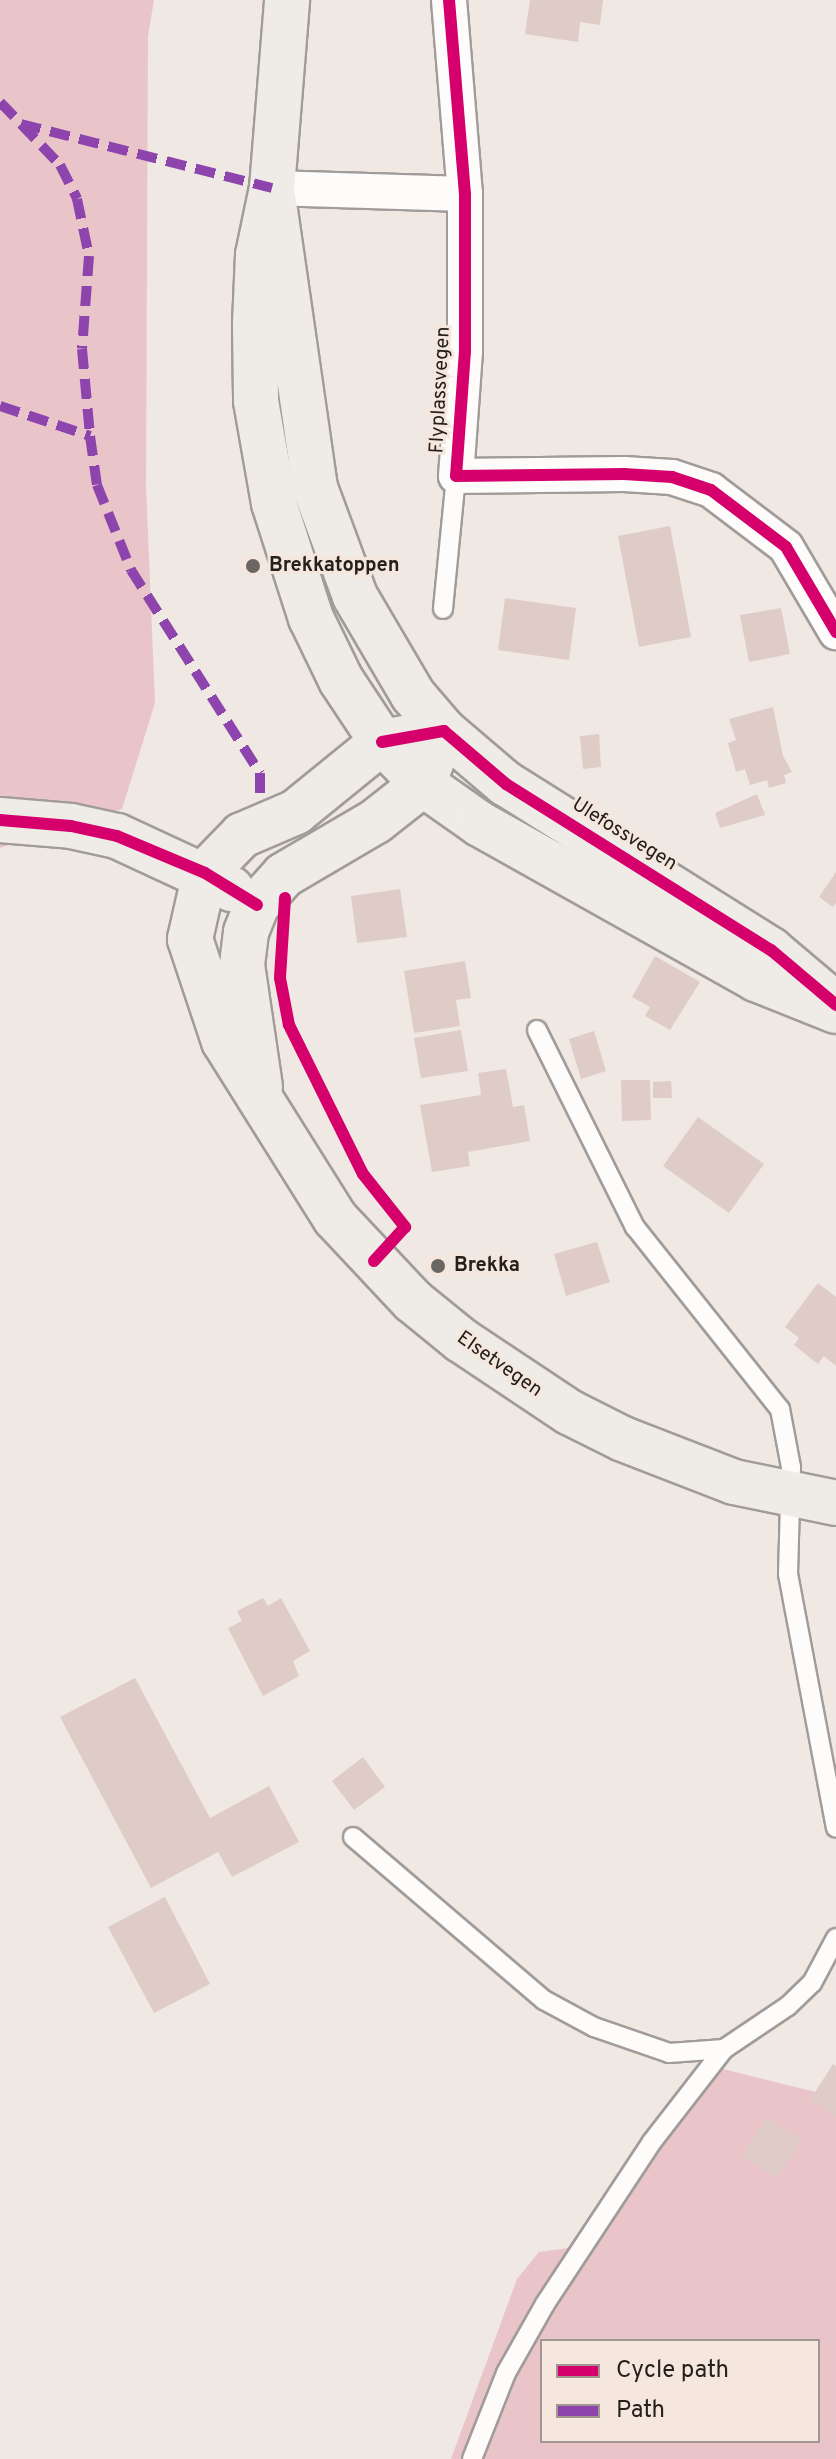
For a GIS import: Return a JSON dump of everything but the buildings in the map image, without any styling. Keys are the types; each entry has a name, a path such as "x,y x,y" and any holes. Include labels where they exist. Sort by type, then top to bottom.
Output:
{"main road":[{"path":"287,0 272,188 258,255 256,401 274,503 311,618 341,680 382,742"},
{"path":"272,188 306,445 329,539 386,654 444,731"},
{"path":"205,873 242,835 296,812 382,742 444,731"},
{"path":"0,820 71,826 117,836 205,873 257,905 284,875 376,821 423,784 444,731"},
{"name":"Ulefossvegen","path":"444,731 506,784 771,950 836,1008"},
{"name":"Ulefossvegen","path":"382,742 423,784 480,824 630,912 756,979 836,1008"},
{"name":"Elsetvegen","path":"205,873 190,939 196,968 224,1041 261,1092 307,1180 335,1218 413,1301 461,1340 569,1412 623,1439 698,1469 789,1496 836,1503"},
{"name":"Elsetvegen","path":"257,905 246,932 242,965 261,1092"}],"street":[{"name":"Flyplassvegen","path":"449,0 465,194 465,351 456,476 624,474 672,477 711,490 786,547 836,632"},
{"path":"272,188 465,194"}],"lane":[{"path":"443,609 456,476"},
{"path":"537,1030 635,1227 780,1409 789,1439 788,1574 836,1828"},
{"path":"353,1837 544,2000 594,2027 669,2053 724,2049"},
{"path":"472,2459 506,2373 545,2304 651,2143 724,2049 788,2006 812,1983 836,1938"}],"shaded area":[{"path":"0,0 154,0 148,36 146,486 155,703 122,809 0,848"},
{"path":"699,2063 836,2097 836,2459 451,2459 517,2279 539,2252 568,2248"}],"marked path":[{"path":"0,102 21,124 272,188"},
{"path":"21,124 60,165 77,199 89,256 82,349 90,436"},
{"path":"0,406 90,436 97,485 131,570 260,773 260,797"}],"cycle path":[{"path":"449,0 465,194 465,351 456,476 624,474 672,477 711,490 786,547 836,632"},
{"path":"382,742 444,731 506,784 771,950 836,1005"},
{"path":"0,820 71,826 117,836 205,873 257,905"},
{"path":"285,898 280,978 289,1025 363,1174 405,1227 374,1261"}],"place":[{"name":"Brekkatoppen","path":"253,566"},
{"name":"Brekka","path":"438,1266"}]}
